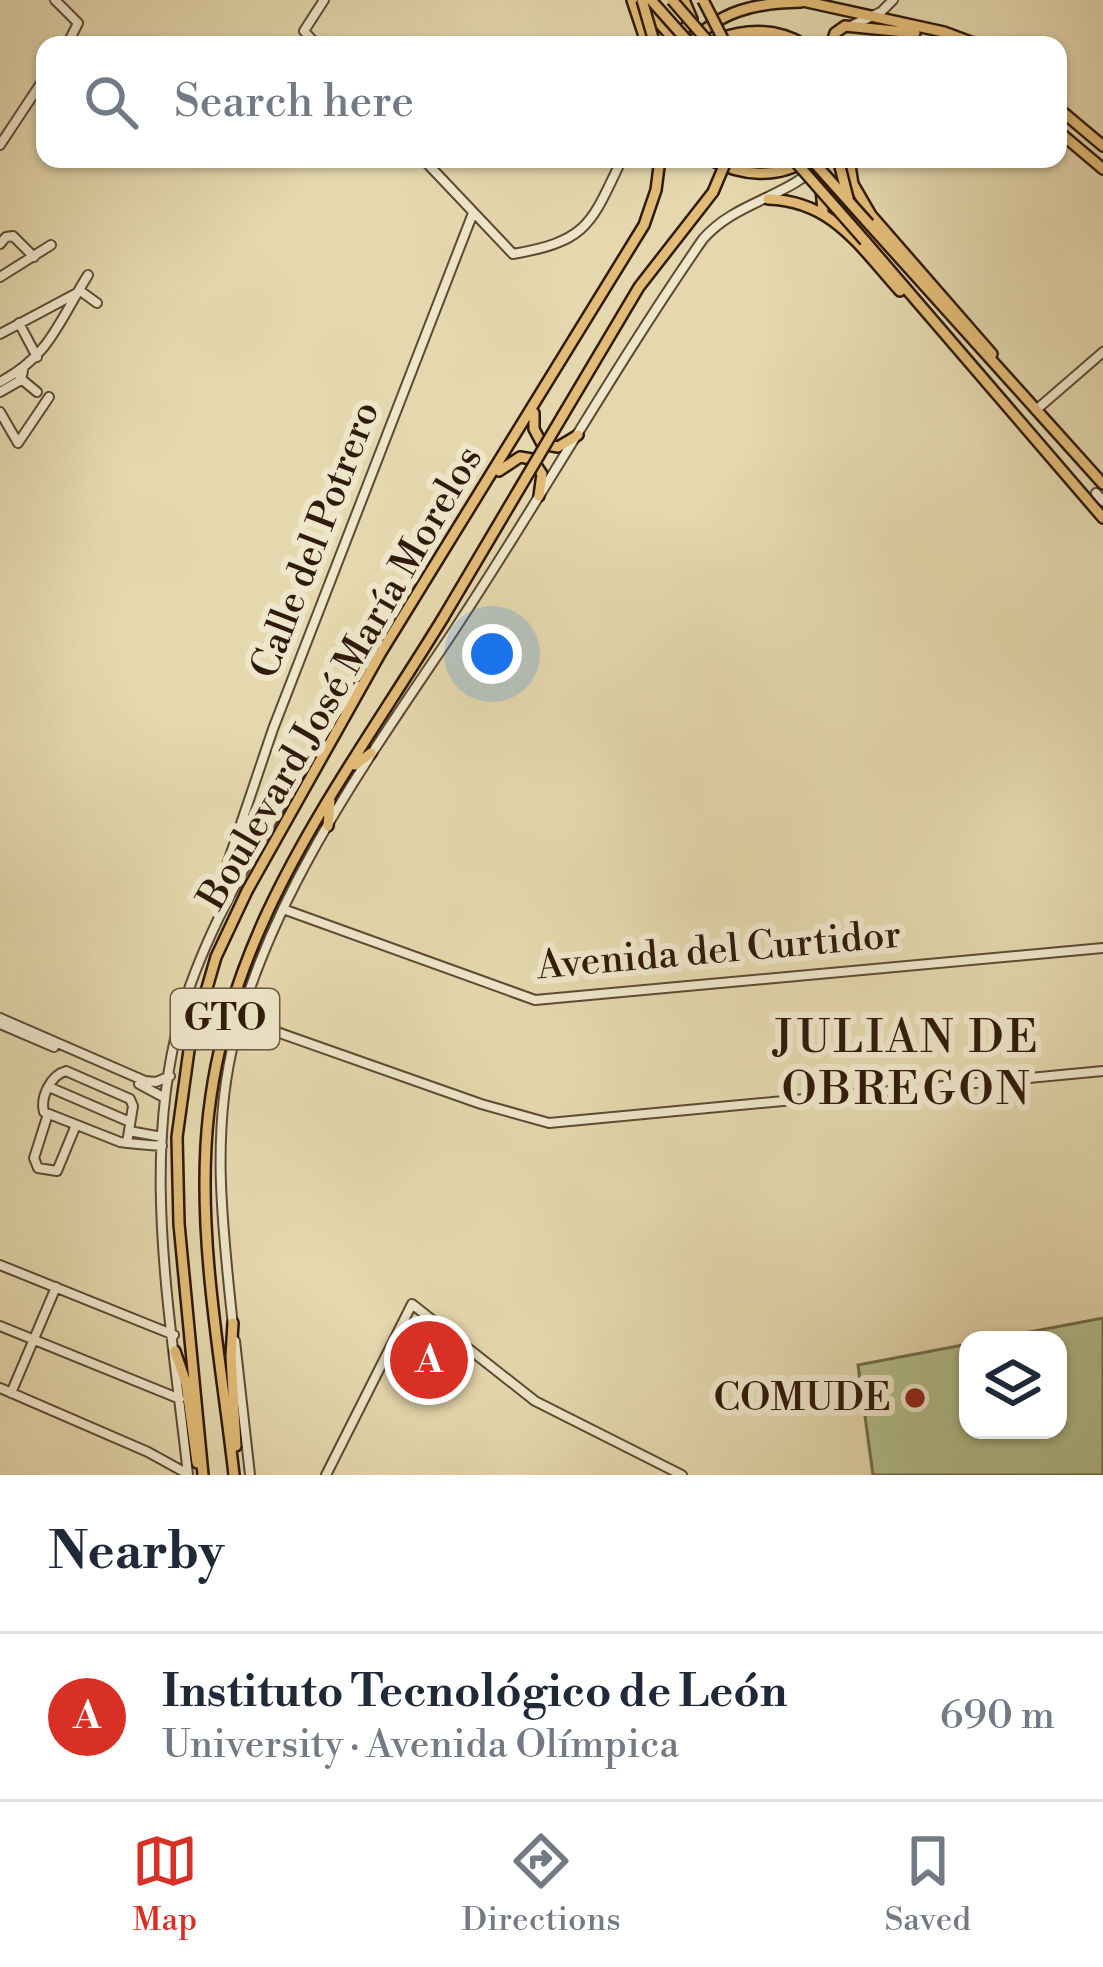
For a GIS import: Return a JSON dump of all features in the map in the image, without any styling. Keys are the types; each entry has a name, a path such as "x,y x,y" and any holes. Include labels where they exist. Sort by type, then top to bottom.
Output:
{"main road":[{"path":"637,0 674,36 684,32 692,19 685,0"},
{"path":"637,0 648,36"},
{"path":"651,0 682,36"},
{"path":"672,0 702,36"},
{"path":"704,0 722,36"},
{"path":"699,36 713,22 746,8 803,1 955,36"},
{"path":"836,36 839,29 853,25 944,32"},
{"path":"729,36 756,31 786,36"},
{"path":"1067,116 1103,146"},
{"path":"1067,139 1103,169"},
{"name":"Boulevard José María Morelos","path":"202,1475 176,1172 179,1106 189,1050 216,957 238,908 368,675 644,225 659,168"},
{"name":"Boulevard José María Morelos","path":"234,1475 206,1205 211,1089 226,1014 245,957 267,908 330,798 640,287 697,217 723,168"},
{"path":"736,168 751,173 791,168"},
{"path":"801,168 1103,518"},
{"path":"817,168 1036,410 1101,493"},
{"path":"840,168 850,203"},
{"path":"850,168 871,215"},
{"path":"823,211 821,188 835,184 871,215 996,358 1010,384"},
{"path":"768,199 798,202 838,222 968,368 1001,398"},
{"path":"534,408 534,429 542,444 558,447 578,435"},
{"path":"490,478 515,459 527,457 542,474 539,496"},
{"path":"346,772 370,753"},
{"path":"328,826 330,798"},
{"path":"233,1323 234,1475"},
{"path":"175,1351 202,1475"}],"street":[{"path":"56,0 76,19 78,28 73,36"},
{"path":"309,36 304,31 324,0"},
{"path":"853,25 893,0"},
{"path":"0,145 36,91"},
{"path":"431,168 513,254 562,242 590,223 618,168"},
{"path":"250,1475 220,1176 224,1101 240,1019 283,908 370,753 703,239 730,215 806,179 816,168"},
{"name":"Calle del Potrero","path":"231,892 227,865 273,729 473,213"},
{"path":"0,244 14,236 34,256"},
{"path":"0,277 51,244"},
{"path":"0,392 38,358 88,275"},
{"path":"78,291 97,303"},
{"path":"0,334 78,291"},
{"path":"56,304 65,315"},
{"path":"20,323 38,358"},
{"path":"1036,410 1103,352"},
{"path":"0,382 20,375"},
{"path":"20,375 37,392"},
{"path":"0,412 18,443 49,397"},
{"path":"188,1474 162,1225 165,1098 191,984 231,892 337,712 368,675"},
{"name":"Avenida del Curtidor","path":"283,908 535,1000 1103,948"},
{"path":"240,1019 502,1112 550,1123 1103,1071"},
{"path":"0,1021 145,1081 159,1082 170,1076"},
{"path":"0,1021 165,1098"},
{"path":"127,1143 130,1099 70,1072 60,1073 42,1105 48,1114 127,1143 162,1142"},
{"path":"49,1088 162,1142"},
{"path":"48,1114 33,1161 45,1171 57,1171 76,1125"},
{"path":"0,1265 174,1336"},
{"path":"11,1393 56,1287"},
{"path":"326,1475 412,1304 535,1401 682,1475"},
{"path":"0,1326 180,1399"},
{"path":"0,1388 188,1474"}],"green space":[{"name":"COMUDE","path":"1103,1318 1103,1475 873,1475 858,1365 959,1346 959,1439 1067,1439 1067,1331 1035,1331"}],"place":[{"name":"Instituto Tecnológico de León","path":"429,1360"},
{"name":"COMUDE","path":"915,1398"}],"district":[{"name":"JULIAN DE OBREGON","path":"907,1064"}]}
